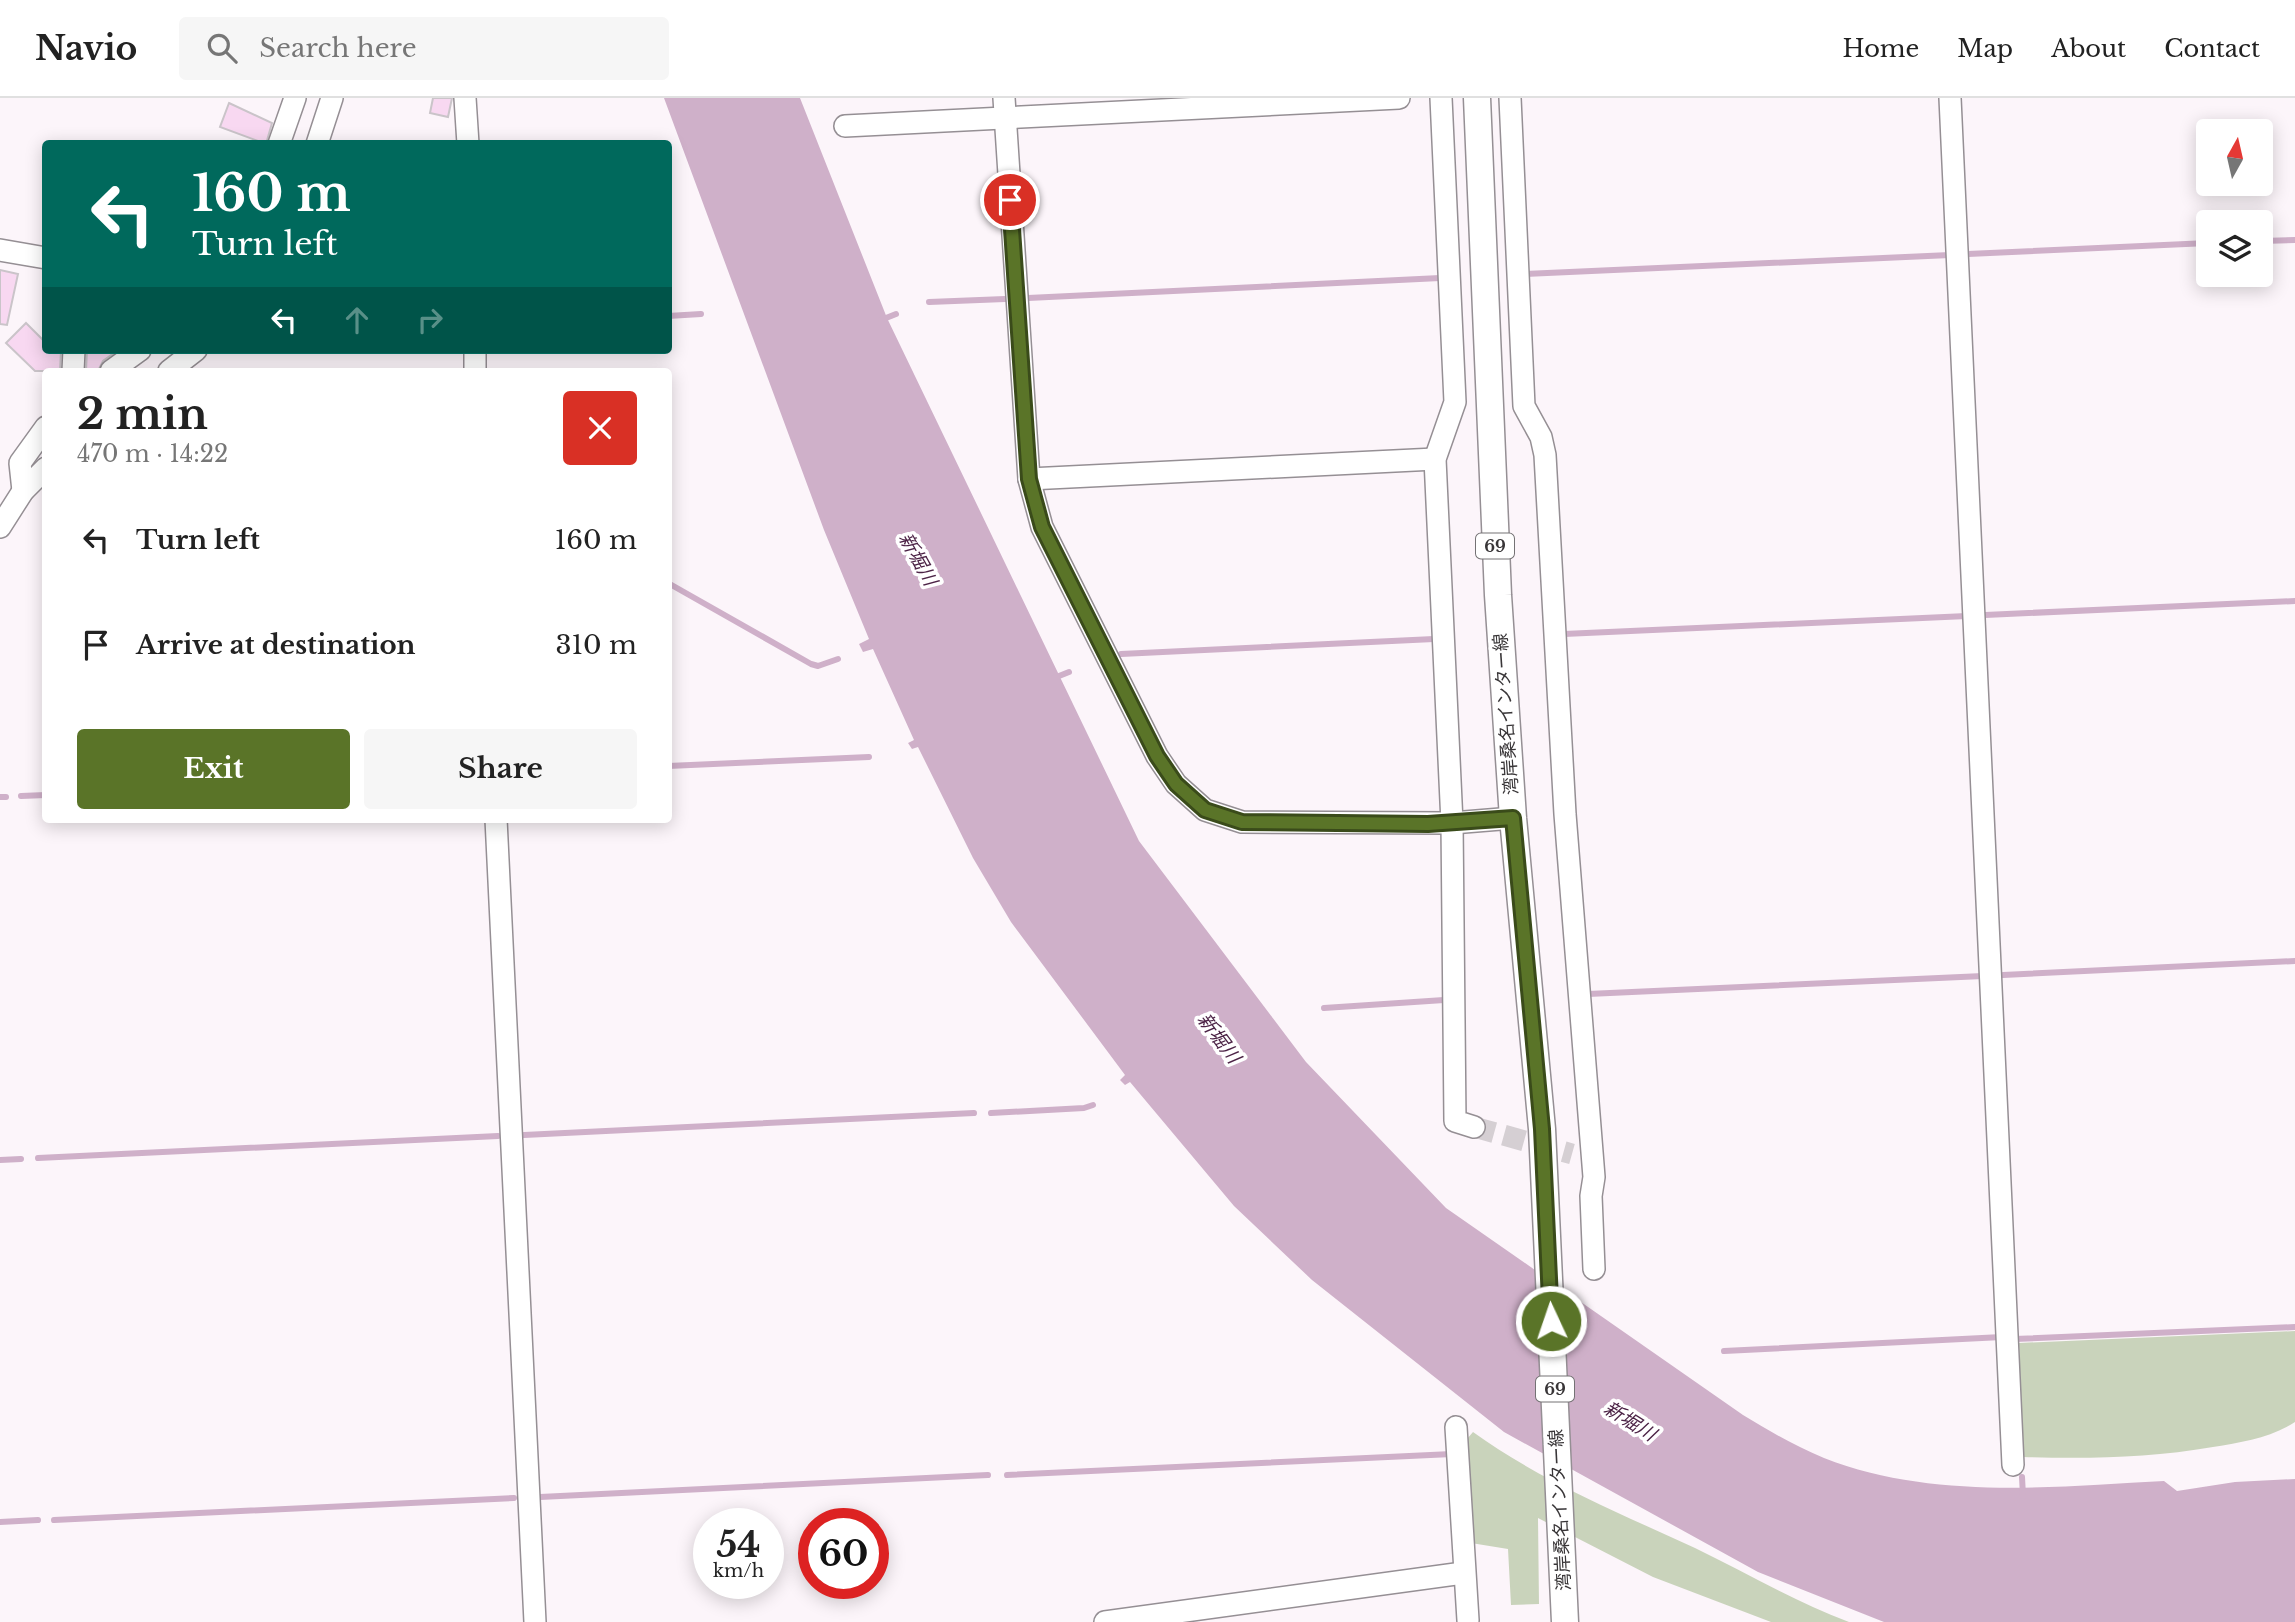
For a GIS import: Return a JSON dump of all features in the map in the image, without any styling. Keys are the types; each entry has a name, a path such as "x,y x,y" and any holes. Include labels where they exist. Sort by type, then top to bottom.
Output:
{"main road":[{"name":"湾岸桑名インター線","path":"1477,98 1487,384 1513,818 1542,1129 1565,1622"}],"street":[{"path":"280,140 295,98"},
{"path":"318,140 332,98"},
{"path":"465,98 468,140"},
{"path":"845,126 1004,107 1399,98"},
{"path":"1441,98 1455,402 1435,459 1452,823 1455,1121 1474,1127"},
{"path":"1510,98 1524,406 1541,437 1545,455 1582,1156 1594,1269"},
{"path":"1950,98 2013,1465"},
{"path":"1004,107 1029,479 1042,527 1157,756 1176,784 1205,810 1242,822 1452,823 1513,818"},
{"path":"0,250 42,257"},
{"path":"115,368 134,354"},
{"path":"173,368 190,354"},
{"path":"23,491 20,463 42,433"},
{"path":"1029,479 1435,459"},
{"path":"0,527 23,491 42,472"},
{"path":"496,823 535,1622"},
{"path":"1456,1427 1468,1620"},
{"path":"1105,1622 1463,1573"}],"green space":[{"path":"2295,1331 2295,1422 2266,1436 2213,1447 2142,1456 2023,1457 2019,1343"},
{"path":"1473,1432 1526,1466 1581,1495 1695,1548 1809,1606 1849,1622 1771,1622 1653,1577 1538,1518 1539,1604 1511,1605 1508,1549 1471,1543 1467,1439"}],"water":[{"name":"新堀川","path":"664,98 800,98 887,318 1139,841 1306,1062 1446,1208 1743,1415 1824,1458 1907,1480 1992,1488 2164,1481 2177,1491 2235,1482 2295,1479 2295,1622 1884,1622 1758,1572 1504,1432 1312,1280 1234,1206 1130,1082 1125,1085 1120,1080 1125,1075 1011,922 973,858 918,747 912,749 908,743 914,740 873,649 863,652 859,644 869,639 824,530"}],"building":[{"path":"433,98 452,98 448,117 430,113"},
{"path":"229,103 272,123 267,140 255,140 220,127"},
{"path":"0,270 18,274 7,325 0,324"},
{"path":"26,323 42,339 42,354 61,354 60,368 42,368 42,371 35,371 6,343"},
{"path":"87,354 113,354 103,361 100,368 86,368"}],"waterway":[{"path":"2273,241 2295,240"},
{"path":"1968,254 2196,244"},
{"path":"1525,274 1950,255"},
{"path":"1028,298 1440,278"},
{"path":"929,302 1005,299"},
{"path":"672,316 701,314"},
{"path":"881,320 896,314"},
{"path":"672,585 811,664 818,666 838,659"},
{"path":"1985,615 2295,601"},
{"path":"1564,634 1967,616"},
{"path":"1121,654 1434,639"},
{"path":"1054,678 1069,672"},
{"path":"672,766 869,757"},
{"path":"21,796 42,795"},
{"path":"0,797 6,797"},
{"path":"2003,975 2295,961"},
{"path":"1588,994 1983,976"},
{"path":"1324,1008 1444,1000"},
{"path":"991,1113 1084,1108 1093,1105"},
{"path":"524,1135 974,1113"},
{"path":"38,1158 498,1136"},
{"path":"0,1160 21,1159"},
{"path":"2015,1343 2015,1339 2295,1327"},
{"path":"1724,1351 2002,1337"},
{"path":"1007,1475 1452,1454"},
{"path":"540,1497 988,1475"},
{"path":"2022,1477 2023,1496"},
{"path":"54,1520 514,1498"},
{"path":"0,1522 38,1520"}],"tunnel":[{"path":"1474,1127 1572,1154"}],"route":[{"path":"1010,200 1029,479 1042,527 1157,756 1176,784 1205,810 1242,822 1428,824 1513,818 1542,1129 1551,1321"}]}
